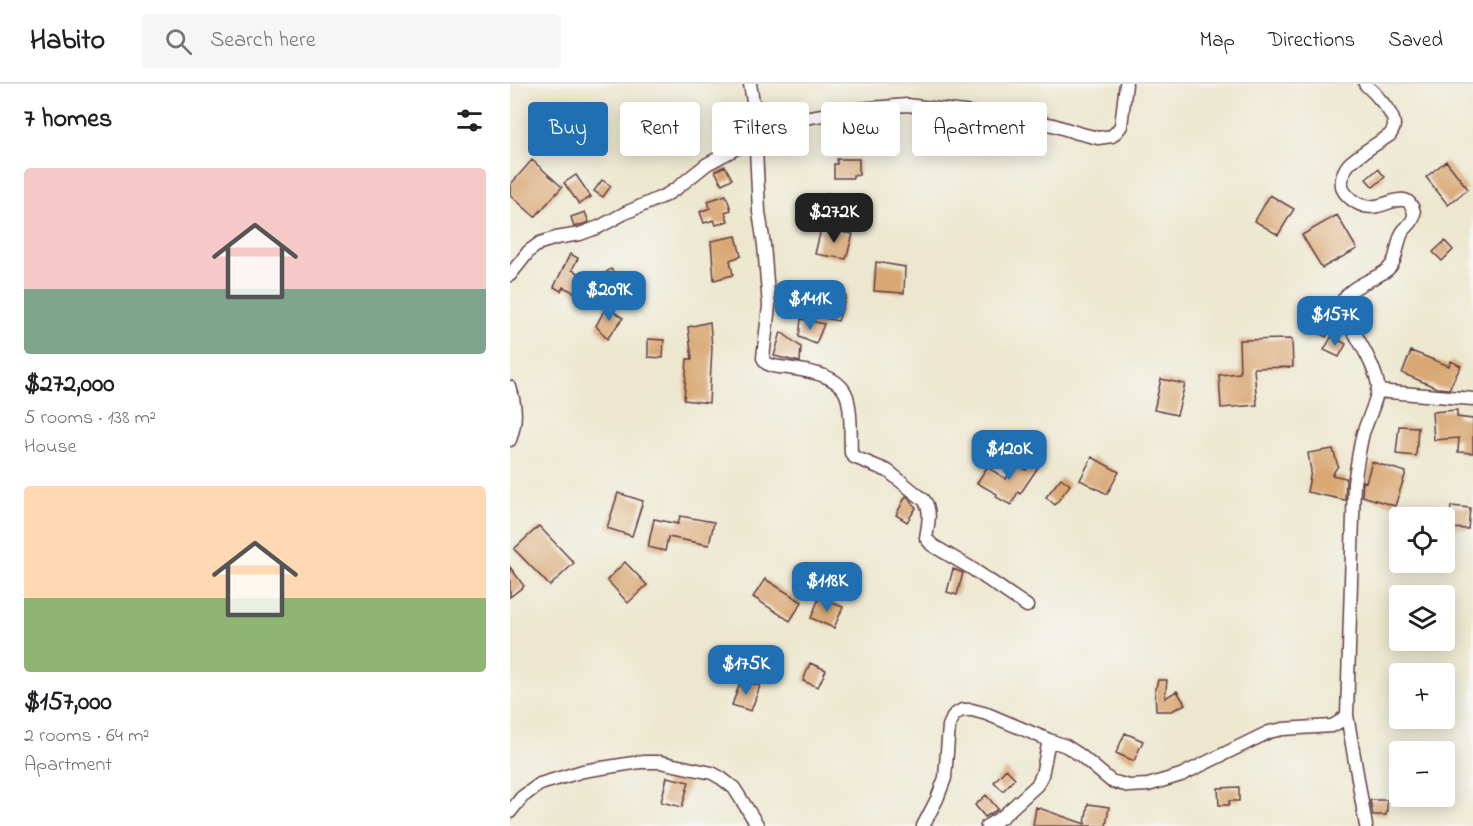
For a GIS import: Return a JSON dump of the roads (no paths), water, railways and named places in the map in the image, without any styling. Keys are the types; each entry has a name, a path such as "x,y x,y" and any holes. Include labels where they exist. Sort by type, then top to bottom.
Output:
{"street":[{"path":"750,84 753,102"},
{"path":"809,117 859,109 907,105 1012,118 1053,125 1084,135 1104,138 1112,136 1121,126 1126,84"},
{"path":"1366,826 1347,715 1354,483 1360,446 1378,386 1360,341 1343,312 1342,306 1345,298 1353,290 1388,270 1393,263 1402,234 1413,220 1414,215 1409,202 1403,200 1374,207 1364,206 1347,196 1343,190 1341,180 1348,165 1390,135 1393,129 1392,117 1370,86"},
{"path":"510,275 529,251 540,243 599,227 666,195 707,164 722,156"},
{"path":"756,156 769,306 763,358 766,363 826,375 836,381 848,400 851,453 854,457 888,471 927,503 929,509 926,538 932,545 1027,606"},
{"path":"510,387 516,419 510,440"},
{"path":"1377,391 1473,399"},
{"path":"922,826 938,799 945,778 949,726 954,715 962,710 972,710 1005,721 1066,746 1111,781 1129,786 1143,786 1181,775 1269,732 1332,726 1347,715"},
{"path":"987,826 1002,817 1037,785 1042,775 1049,740"},
{"path":"510,812 522,797 540,784 583,771 640,762 660,762 712,773 721,778 734,788 758,826"}]}
